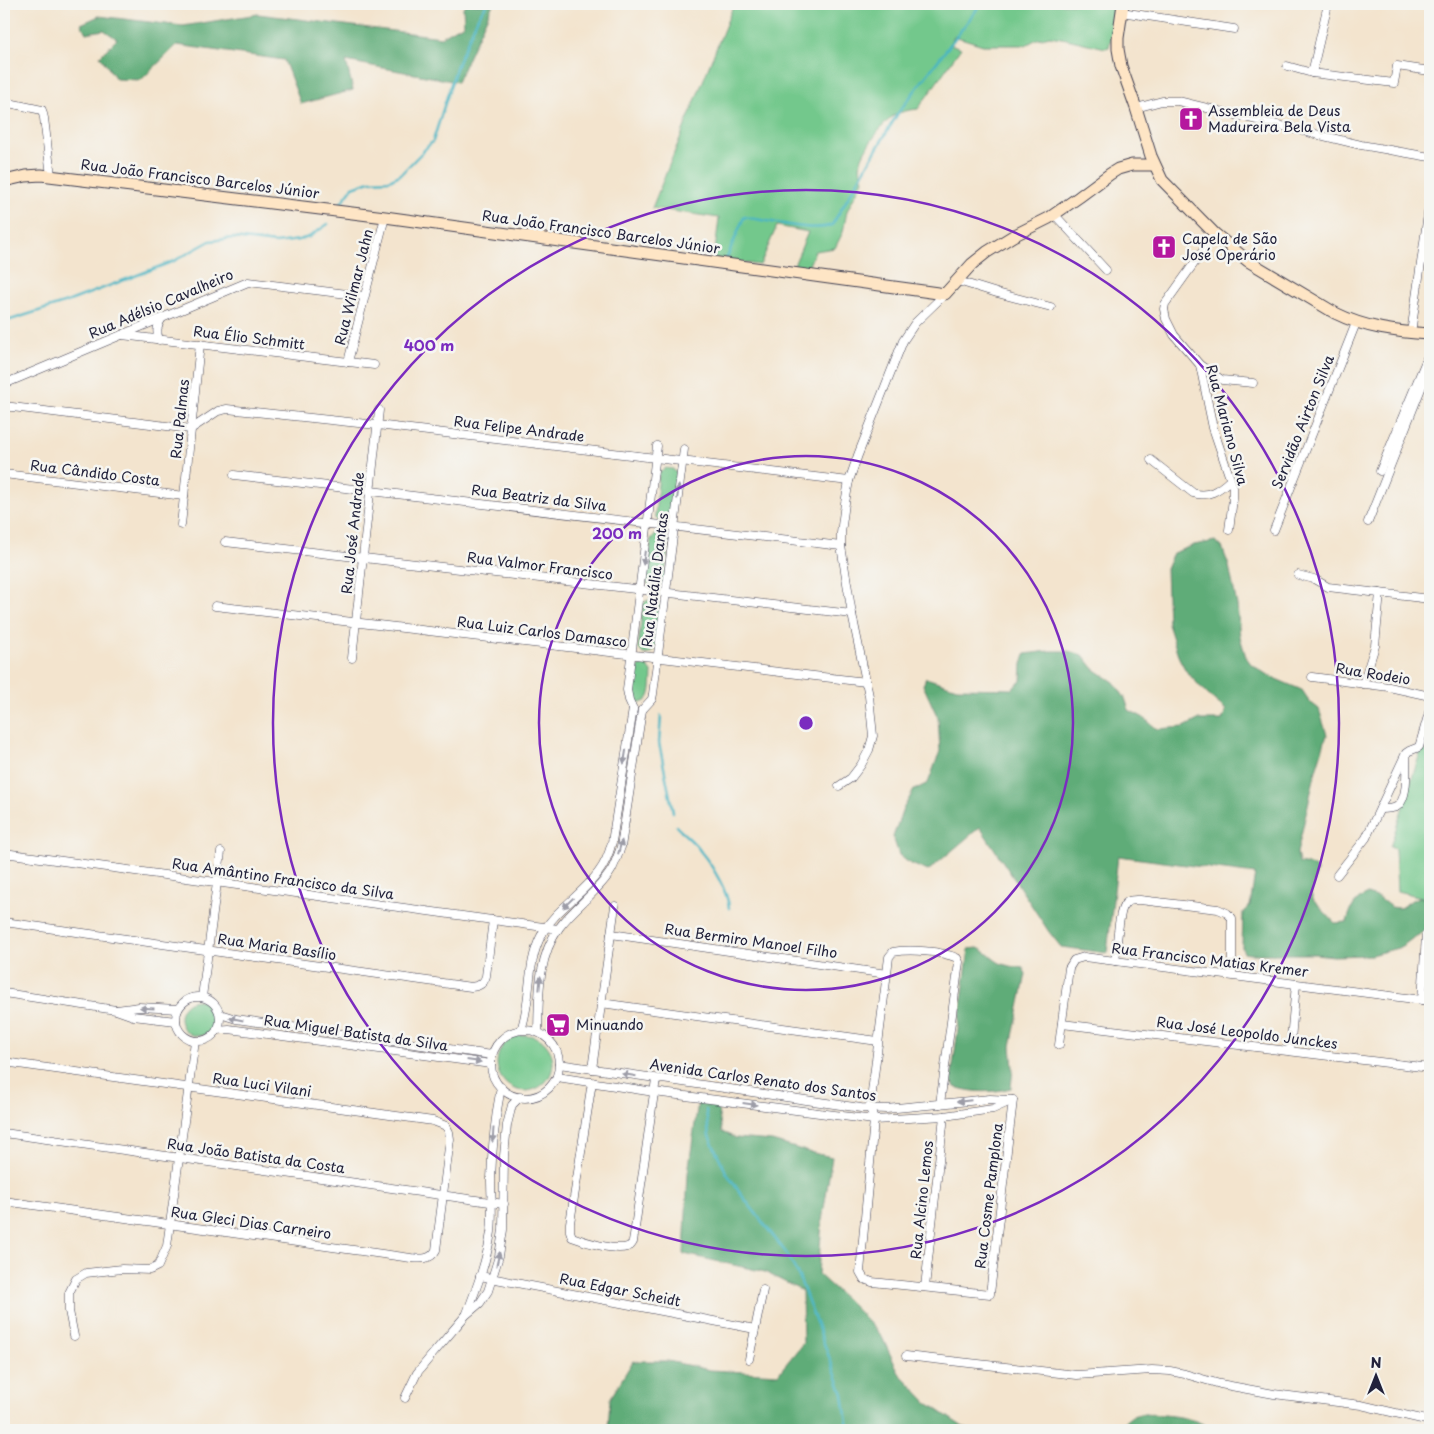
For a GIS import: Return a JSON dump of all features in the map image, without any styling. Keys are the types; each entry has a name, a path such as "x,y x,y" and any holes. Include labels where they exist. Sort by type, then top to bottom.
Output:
{"street":[{"path":"1312,73 1328,4"},
{"path":"1234,29 1122,8 1118,38 1119,58 1154,165 1162,180 1215,234 1255,267 1335,313 1356,323 1382,330 1430,334"},
{"path":"1287,66 1312,73 1394,83 1397,66 1430,71"},
{"path":"1136,108 1162,101 1178,101 1361,145 1430,157"},
{"path":"4,102 42,110 51,176"},
{"path":"839,786 851,778 861,765 874,736 871,706 852,614 841,546 842,520 849,481 903,341 915,323 972,264 987,252 1054,214 1118,169 1132,165 1154,165"},
{"name":"Rua João Francisco Barcelos Júnior","path":"4,181 26,176 51,176 385,217 945,294"},
{"path":"1411,333 1430,200"},
{"path":"1054,214 1106,270"},
{"name":"Rua Wilmar Jahn","path":"348,362 385,217"},
{"name":"Rua Mariano Silva","path":"1215,234 1165,304 1164,309 1166,319 1174,336 1200,365 1213,428 1233,487 1229,530"},
{"path":"958,280 997,293 1051,307"},
{"name":"Rua Adélsio Cavalheiro","path":"4,384 248,282 364,296"},
{"path":"159,340 156,332 157,325 162,317"},
{"name":"Servidão Airton Silva","path":"1274,530 1356,323"},
{"name":"Rua Élio Schmitt","path":"121,335 374,365"},
{"name":"Rua Palmas","path":"181,525 200,344"},
{"path":"1380,471 1430,351"},
{"path":"1200,365 1222,380 1253,383"},
{"path":"1368,522 1430,366"},
{"path":"4,406 191,429"},
{"name":"Rua Felipe Andrade","path":"191,429 218,411 227,409 849,481"},
{"name":"Rua José Andrade","path":"352,658 379,410"},
{"path":"521,1030 526,1013 533,958 541,936 546,927 598,873 609,854 612,842 633,709 627,690 657,446"},
{"name":"Rua Natália Dantas","path":"642,710 652,699 653,694 684,449"},
{"path":"1151,460 1193,493 1201,496 1219,490 1230,480"},
{"name":"Rua Cândido Costa","path":"4,474 184,496"},
{"name":"Rua Beatriz da Silva","path":"234,475 841,546"},
{"name":"Rua Valmor Francisco","path":"225,542 852,614"},
{"path":"1298,575 1314,579 1328,587 1430,599"},
{"path":"1363,684 1375,646 1380,593"},
{"name":"Rua Luiz Carlos Damasco","path":"215,606 866,682"},
{"name":"Rua Rodeio","path":"1312,677 1389,687 1430,696"},
{"path":"538,1032 541,975 548,948 558,929 600,885 616,861 623,837 642,710 633,709"},
{"path":"1337,875 1366,838 1406,753 1419,748 1430,709"},
{"path":"1380,809 1397,807 1401,803 1406,781 1406,753"},
{"path":"202,997 221,852"},
{"name":"Rua Amântino Francisco da Silva","path":"4,853 558,929"},
{"path":"1115,961 1121,913 1124,905 1130,900 1208,908 1227,913 1232,918 1232,976"},
{"path":"592,1069 615,906"},
{"name":"Rua Maria Basílio","path":"4,922 477,986 482,984 486,976 494,920"},
{"name":"Rua Bermiro Manoel Filho","path":"611,934 887,974"},
{"path":"1426,935 1426,1000"},
{"path":"925,1288 878,1283 864,1279 859,1268 874,1120 870,1108 889,957 893,952 909,950 949,955 957,958 960,966 940,1104"},
{"name":"Rua Francisco Matias Kremer","path":"1059,1045 1071,963 1084,957 1426,1000"},
{"path":"1290,1051 1296,984"},
{"path":"4,993 116,1010 133,1016 176,1021"},
{"path":"202,997 213,1003 220,1014 220,1022 217,1030 208,1039 195,1041 188,1039 182,1034 176,1021 178,1009 182,1004 188,999 202,997"},
{"path":"601,1003 878,1041"},
{"path":"116,1010 139,1007 178,1009"},
{"name":"Rua Miguel Batista da Silva","path":"220,1014 236,1019 492,1055"},
{"name":"Rua José Leopoldo Junckes","path":"1062,1024 1430,1068"},
{"name":"Rua Miguel Batista da Silva","path":"217,1030 229,1029 491,1064"},
{"path":"521,1030 538,1032 547,1037 554,1045 558,1054 560,1064 557,1077 546,1091 538,1096 529,1098 509,1094 495,1080 492,1072 492,1055 495,1047 506,1035 521,1030"},
{"path":"74,1336 69,1311 69,1293 76,1279 86,1273 150,1270 158,1266 167,1246 195,1041"},
{"name":"Rua Luci Vilani","path":"4,1062 440,1122 446,1126 450,1139 443,1196"},
{"name":"Avenida Carlos Renato dos Santos","path":"560,1064 870,1108 886,1109 990,1099 1013,1100"},
{"name":"Avenida Carlos Renato dos Santos","path":"557,1077 654,1092 874,1120 944,1116 993,1108 1013,1100"},
{"path":"592,1082 570,1231 572,1237 585,1242 614,1248 626,1248 633,1242 656,1079"},
{"path":"466,1315 480,1276 491,1230 494,1125 501,1087"},
{"path":"405,1398 417,1373 466,1315 485,1297 493,1278 501,1243 507,1125 512,1105 520,1097"},
{"name":"Rua Cosme Pamplona","path":"925,1288 990,1294 1013,1100"},
{"name":"Rua Alcino Lemos","path":"925,1288 944,1116"},
{"name":"Rua João Batista da Costa","path":"4,1133 504,1204"},
{"name":"Rua Gleci Dias Carneiro","path":"4,1201 410,1258 426,1258 434,1254 436,1250 443,1196"},
{"name":"Rua Edgar Scheidt","path":"480,1276 755,1329"},
{"path":"749,1359 763,1290"},
{"path":"906,1356 1077,1375 1152,1370 1170,1371 1220,1384 1274,1394 1352,1404 1430,1421"}],"green space":[{"path":"466,4 493,4 457,82 346,61 353,90 301,104 284,60 177,45 141,80 116,79 100,56 117,39 104,30 86,33 81,24 99,16 183,26 258,14 441,37 464,24 463,7"},
{"path":"734,4 1119,4 1109,47 1105,48 1050,36 1037,39 1026,45 983,45 954,36 950,44 961,48 918,109 895,115 880,129 870,143 860,164 863,180 847,211 843,232 835,248 815,251 806,272 792,270 808,232 777,226 760,265 714,259 719,218 652,208"},
{"path":"665,468 673,469 677,474 672,517 665,522 660,522 655,516 659,473"},
{"path":"657,534 665,535 669,540 664,583 657,589 652,588 647,583 651,539"},
{"path":"1215,541 1222,547 1229,566 1237,605 1240,637 1246,657 1251,664 1269,676 1302,690 1310,702 1319,709 1327,735 1316,770 1297,853 1299,863 1314,866 1317,871 1311,895 1314,901 1335,923 1347,922 1353,906 1367,894 1379,898 1391,907 1400,908 1420,897 1430,900 1430,929 1398,948 1371,955 1333,956 1244,953 1242,947 1243,912 1250,906 1255,874 1118,856 1107,953 1061,947 1049,932 980,827 928,871 909,863 899,855 893,837 903,809 914,790 928,783 940,751 938,718 923,685 926,678 957,688 1012,689 1021,681 1022,664 1025,654 1068,651 1083,655 1094,669 1114,682 1125,698 1129,710 1144,718 1157,729 1184,727 1198,720 1222,720 1226,710 1207,694 1186,671 1179,658 1168,624 1166,569 1173,553 1194,545"},
{"path":"653,599 660,605 655,649 649,654 643,654 638,648 643,604"},
{"path":"643,665 647,666 652,672 650,694 646,700 641,702 632,696 636,668"},
{"path":"1421,750 1430,751 1430,899 1397,891 1395,849 1390,847"},
{"path":"978,948 1002,964 1023,968 1026,974 1011,1046 1013,1068 1011,1088 997,1091 983,1092 962,1089 955,1087 951,1080 969,949"},
{"path":"198,1000 211,1005 216,1018 211,1031 198,1036 185,1031 180,1018 185,1005"},
{"path":"519,1035 531,1035 541,1039 549,1047 553,1063 549,1079 541,1087 531,1091 519,1091 509,1087 501,1079 497,1069 497,1057 501,1047 509,1039"},
{"path":"698,1102 717,1105 722,1132 736,1138 772,1141 832,1157 822,1221 818,1274 881,1335 899,1373 929,1404 963,1427 975,1430 608,1430 610,1399 633,1361 668,1361 710,1370 778,1374 803,1343 802,1291 765,1272 684,1254 688,1173"},
{"path":"1140,1414 1168,1415 1188,1419 1205,1425 1212,1430 1106,1430 1119,1426 1132,1416"}],"waterway":[{"path":"338,207 353,187 370,181 389,180 400,175 433,141 457,65 478,17 487,4"},
{"path":"726,260 744,217 802,227 814,228 832,225 898,113 981,4"},
{"path":"4,322 67,302 174,261 210,241 233,238 276,243 299,240 309,237 328,224"},
{"path":"661,716 659,743 673,812"},
{"path":"676,826 696,845 710,864 723,887 729,908"},
{"path":"706,1110 709,1136 726,1172 787,1254 799,1277 843,1394 848,1430"}],"place":[{"name":"Assembleia de Deus Madureira Bela Vista","path":"1191,119"},
{"name":"Capela de São José Operário","path":"1164,247"},
{"name":"Minuando","path":"558,1025"}]}
